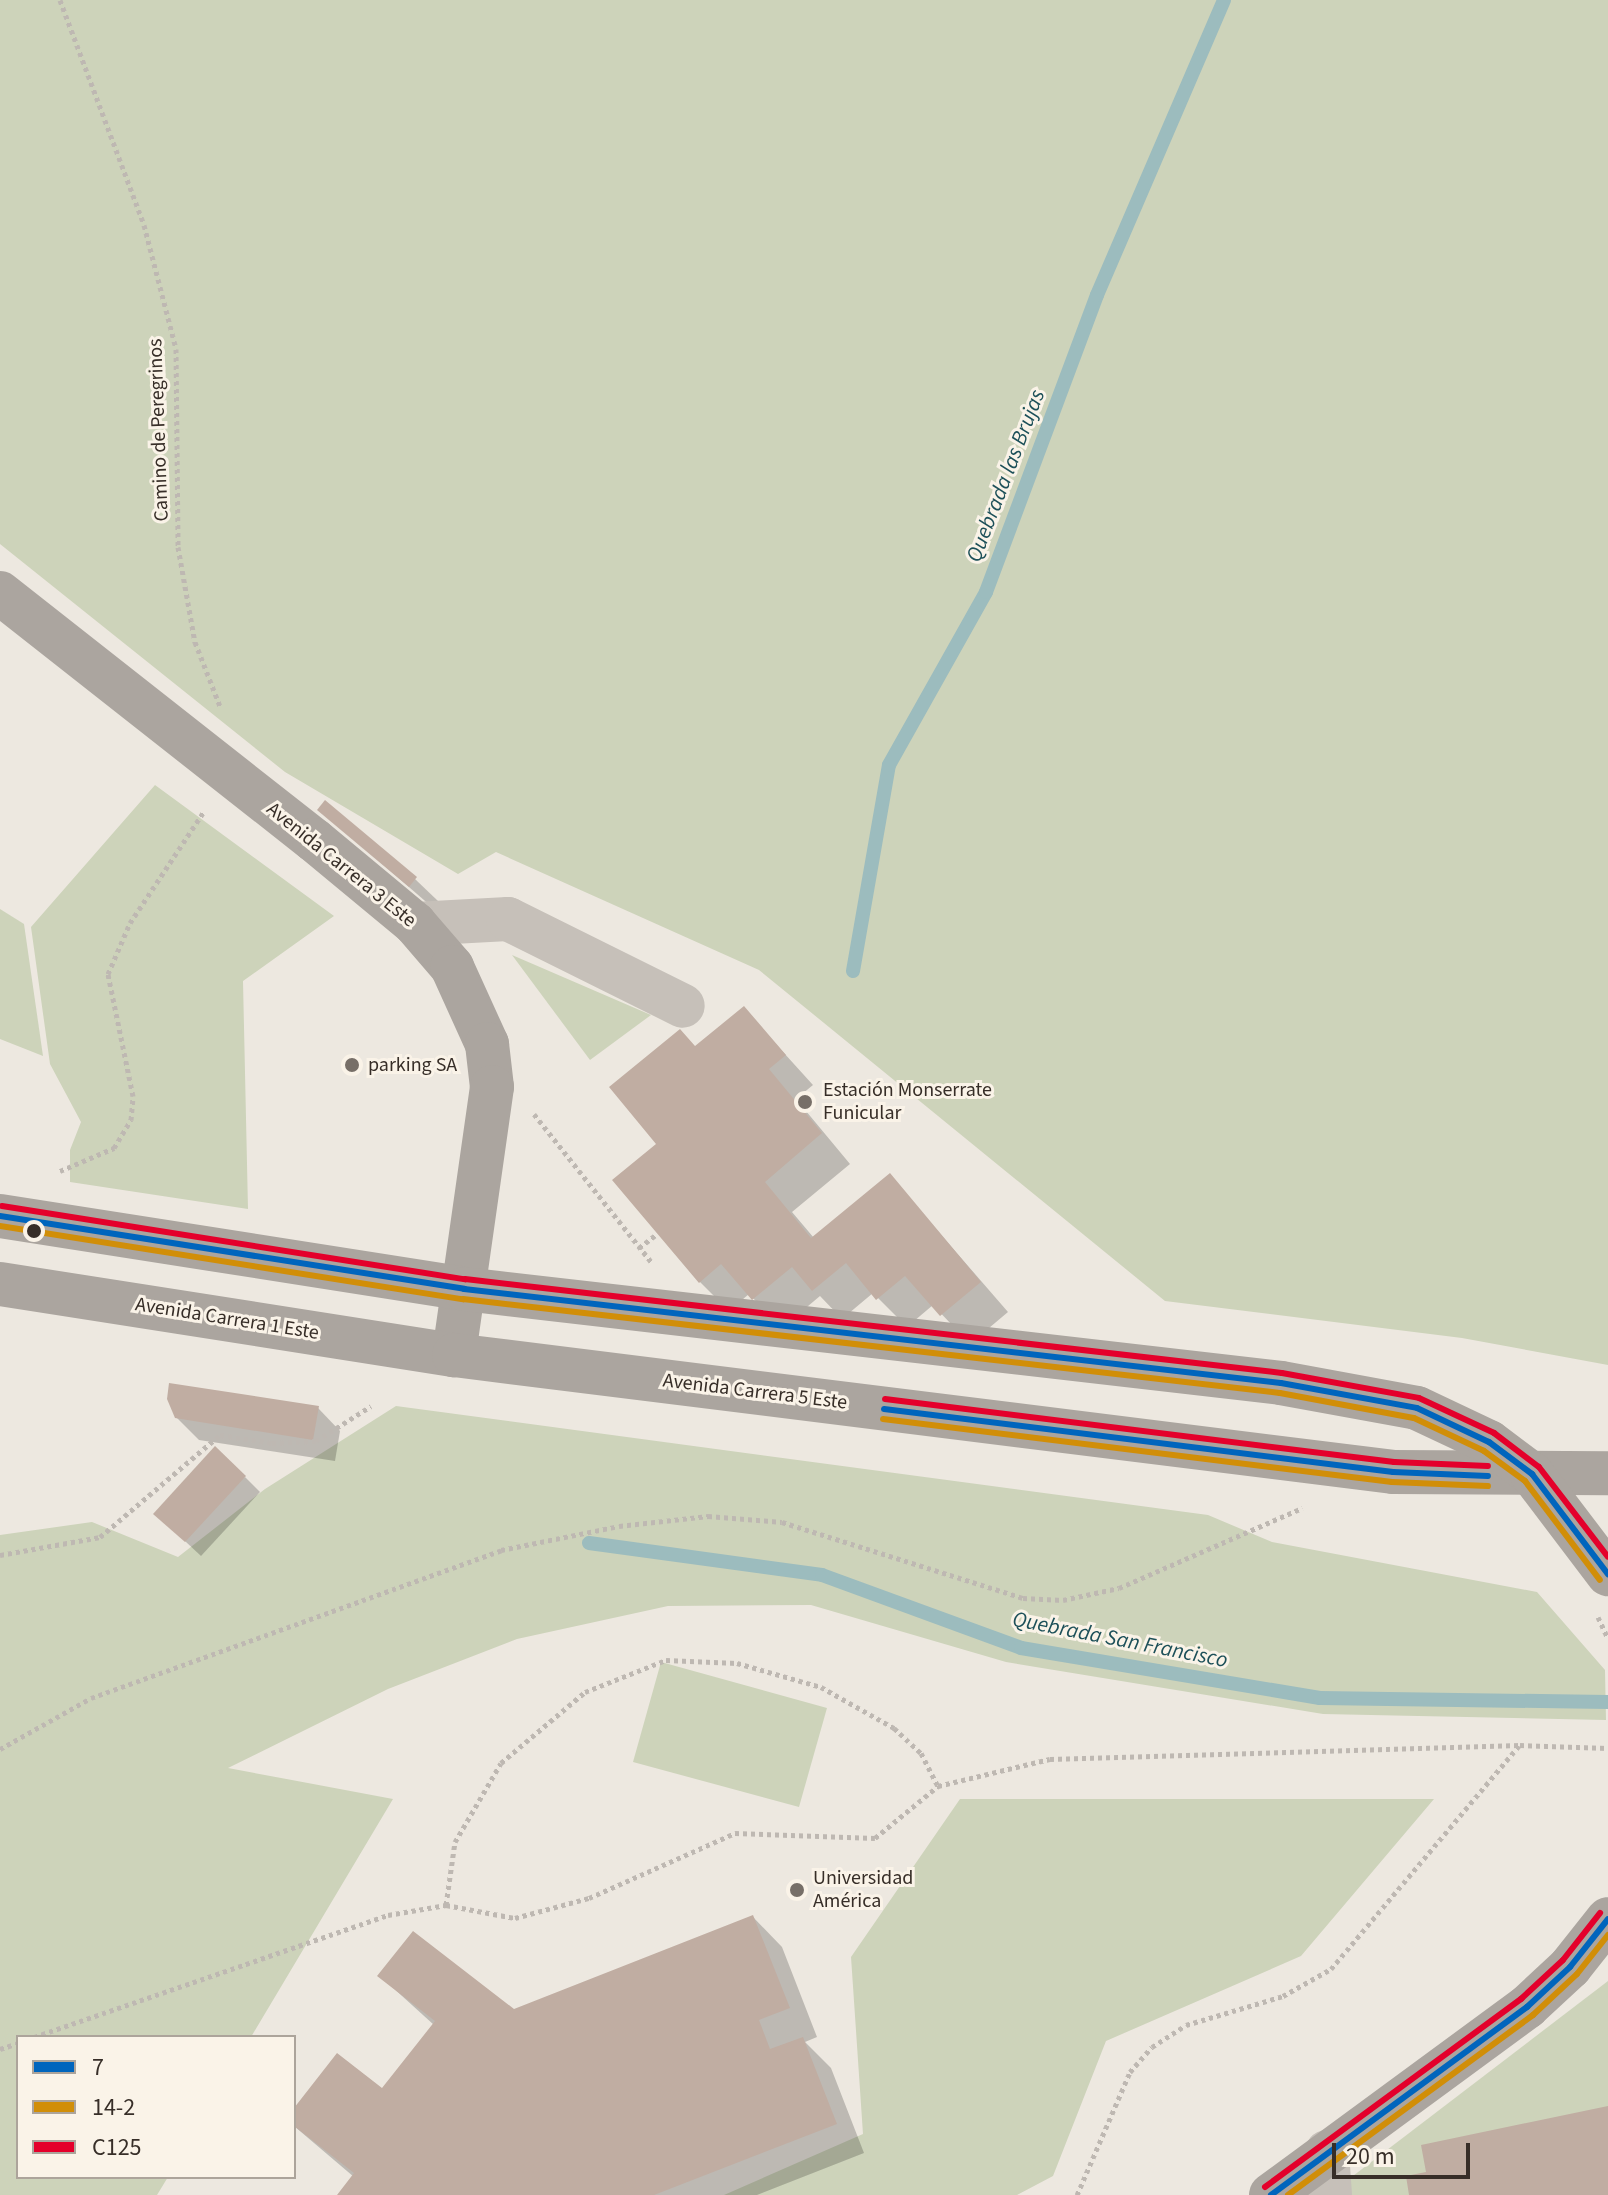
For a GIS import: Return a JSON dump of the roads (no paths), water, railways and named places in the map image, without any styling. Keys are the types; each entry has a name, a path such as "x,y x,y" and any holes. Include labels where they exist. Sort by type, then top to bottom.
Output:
{"main road":[{"name":"Avenida Carrera 3 Este","path":"0,593 415,924 452,967 487,1044 492,1087 487,1143 454,1355"},
{"path":"0,1216 464,1289 1281,1383 1417,1408 1489,1442 1532,1474 1608,1574"},
{"name":"Avenida Carrera 1 Este","path":"0,1284 454,1355"},
{"name":"Avenida Carrera 5 Este","path":"454,1355 1393,1472 1608,1473"},
{"path":"1271,2195 1527,2007 1570,1967 1608,1919"}],"lane":[{"path":"415,924 508,919 683,1006"},
{"path":"1327,2152 1330,2195"}],"waterway":[{"name":"Quebrada las Brujas","path":"853,971 889,765 986,592 1097,295 1224,0"},
{"name":"Quebrada San Francisco","path":"589,1543 822,1575 1021,1648 1320,1698 1608,1702"}],"place":[{"name":"parking SA","path":"352,1065"},
{"name":"Estación Monserrate Funicular","path":"805,1102"},
{"name":"Universidad América","path":"797,1890"}]}
